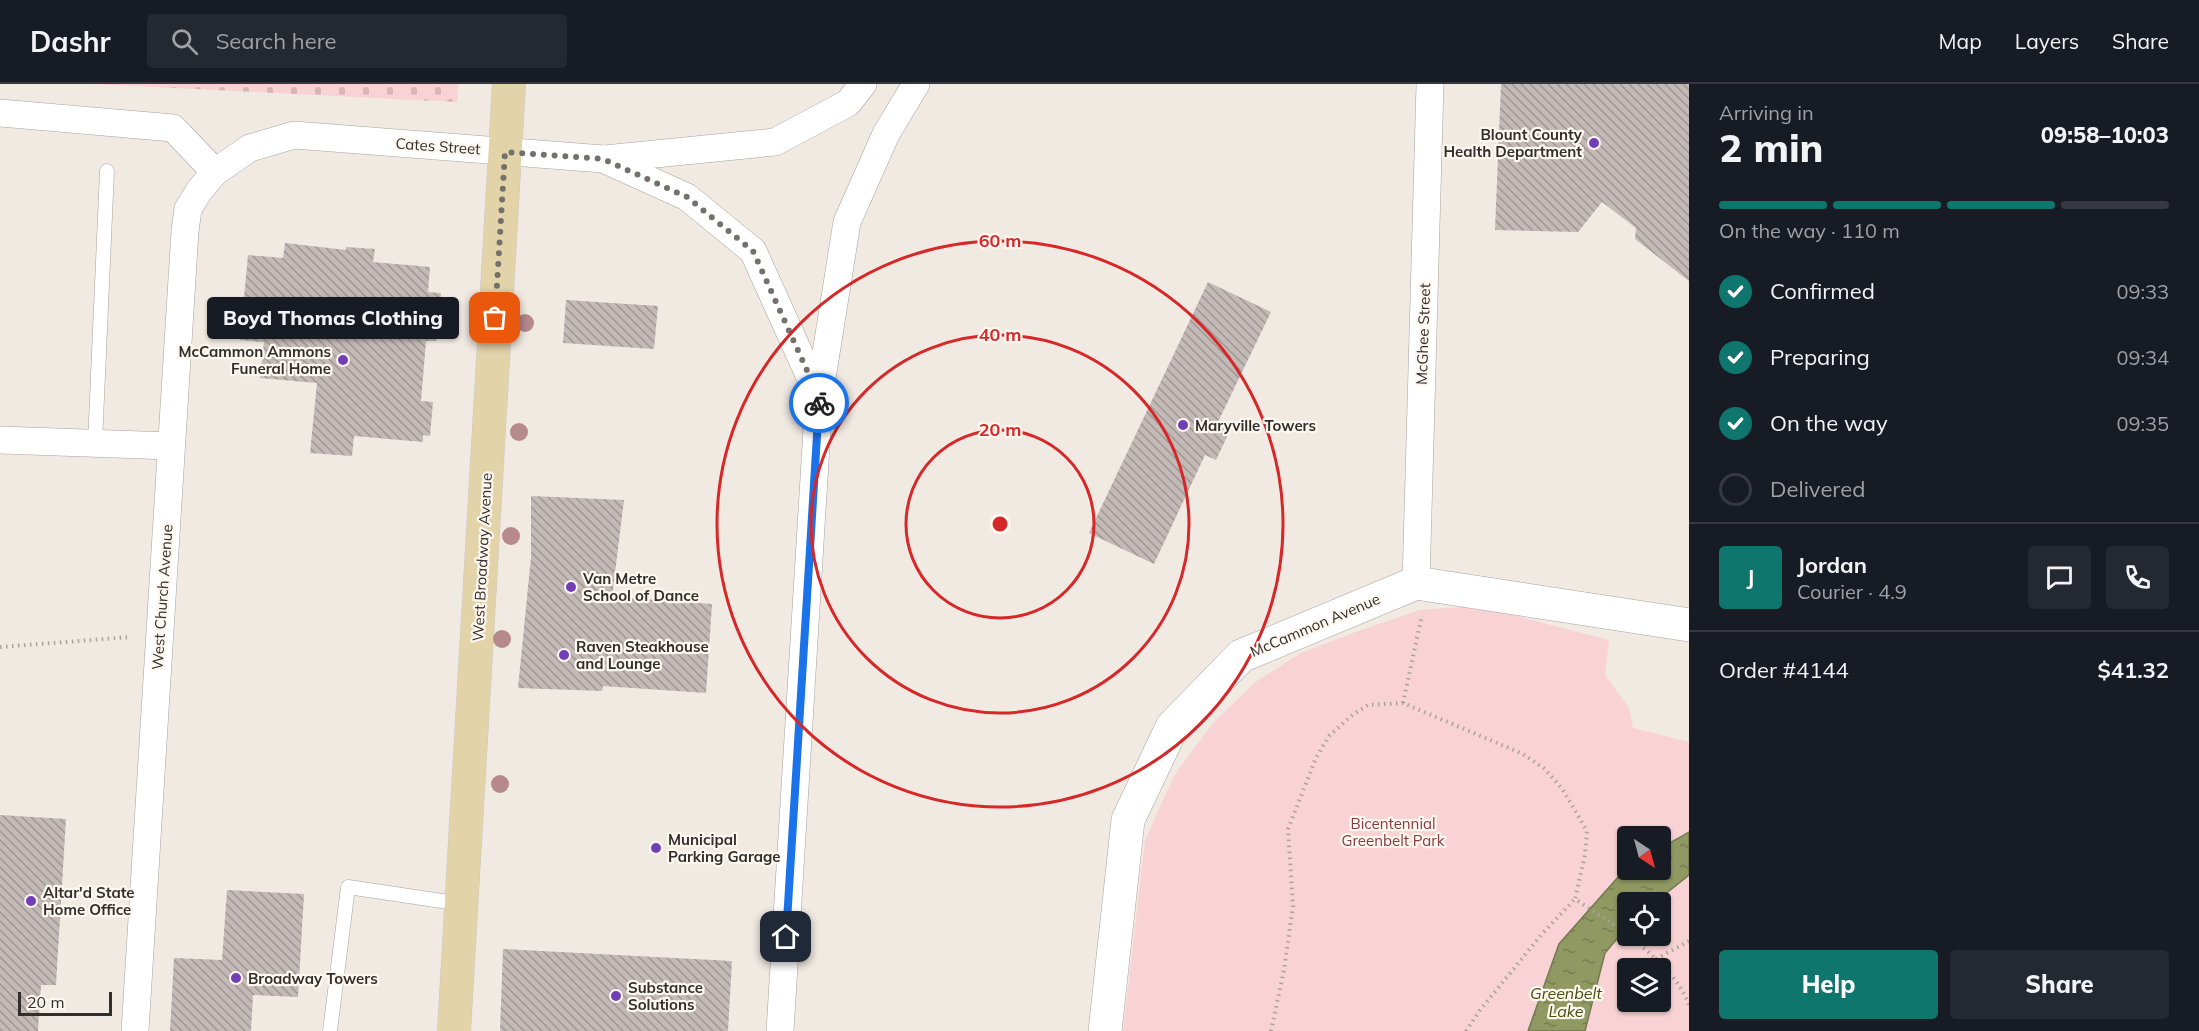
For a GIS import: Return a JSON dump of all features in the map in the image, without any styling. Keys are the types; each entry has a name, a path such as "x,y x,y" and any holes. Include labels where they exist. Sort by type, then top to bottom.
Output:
{"main road":[{"name":"West Broadway Avenue","path":"454,1031 509,84"}],"street":[{"path":"603,159 775,142 848,103 863,84"},
{"path":"780,1031 819,397 847,222 886,134 916,84"},
{"name":"McGhee Street","path":"1416,583 1430,84"},
{"path":"0,113 173,128 214,172"},
{"name":"Cates Street","path":"214,172 250,148 294,135 603,159 687,197 753,251 819,397"},
{"name":"West Church Avenue","path":"135,1031 188,209 214,172"},
{"path":"0,440 171,446"},
{"path":"1416,583 1689,625"},
{"name":"McCammon Avenue","path":"1104,1031 1128,820 1172,727 1241,656 1416,583"}],"lane":[{"path":"94,443 107,171"},
{"path":"330,1031 348,887 462,904"}],"path":[{"path":"1403,703 1422,616 1416,583"},
{"path":"0,647 134,637"},
{"path":"1271,1031 1284,970 1293,906 1288,829 1316,758 1329,736 1351,716 1368,705 1403,703 1523,754 1545,769 1563,790 1587,831 1585,855 1575,899 1542,934 1466,1031"},
{"path":"1575,899 1617,927"},
{"path":"1658,958 1689,941"},
{"path":"1641,946 1655,958"},
{"path":"1671,977 1684,992 1689,1005"}],"green space":[{"path":"91,84 458,84 457,102"},
{"name":"Bicentennial Greenbelt Park","path":"1477,606 1609,640 1605,675 1629,708 1633,728 1689,742 1689,832 1671,842 1671,826 1617,826 1617,878 1559,944 1528,1031 1123,1031 1145,840 1175,774 1213,723 1257,681 1299,654 1420,610"},
{"path":"1689,875 1689,1031 1585,1031 1605,953 1617,939 1617,946 1671,946 1671,892 1668,892"}],"water":[{"name":"Greenbelt Lake","path":"1689,832 1689,875 1668,892 1617,892 1617,939 1605,953 1585,1031 1528,1031 1559,944 1617,878 1671,880 1671,842"}],"building":[{"name":"Blount County Health Department","path":"1501,84 1689,84 1689,281 1635,239 1636,228 1602,202 1578,232 1495,230"},
{"name":"McCammon Ammons Funeral Home","path":"285,243 346,250 346,247 375,249 373,262 430,267 428,292 441,293 436,341 426,341 421,401 433,402 430,436 423,435 423,442 354,436 352,456 310,453 317,383 260,378 264,342 240,340 248,255 283,258"},
{"name":"Maryville Towers","path":"1208,282 1271,312 1218,422 1231,428 1216,460 1205,455 1154,564 1089,533"},
{"path":"566,300 658,306 654,349 563,343"},
{"path":"531,496 624,500 612,597 712,604 706,693 603,686 602,691 518,688 531,557"},
{"name":"Altar'd State Home Office","path":"0,815 66,819 56,985 41,985 38,1031 0,1031"},
{"name":"Broadway Towers","path":"227,890 304,894 298,997 253,995 251,1031 170,1031 174,958 222,960"},
{"name":"Substance Solutions","path":"503,949 732,961 728,1031 500,1031"}],"way so far":[{"path":"495,318 505,152 603,159 687,197 753,251 819,397 819,403"}],"place":[{"name":"Blount County Health Department","path":"1594,143"},
{"name":"Boyd Thomas Clothing","path":"495,318"},
{"name":"McCammon Ammons Funeral Home","path":"343,360"},
{"name":"Maryville Towers","path":"1183,425"},
{"name":"Van Metre School of Dance","path":"571,587"},
{"name":"Raven Steakhouse and Lounge","path":"564,655"},
{"name":"Municipal Parking Garage","path":"656,848"},
{"name":"Altar'd State Home Office","path":"31,901"},
{"name":"Broadway Towers","path":"236,978"},
{"name":"Substance Solutions","path":"616,996"}],"route":[{"path":"786,937 819,403"}]}
